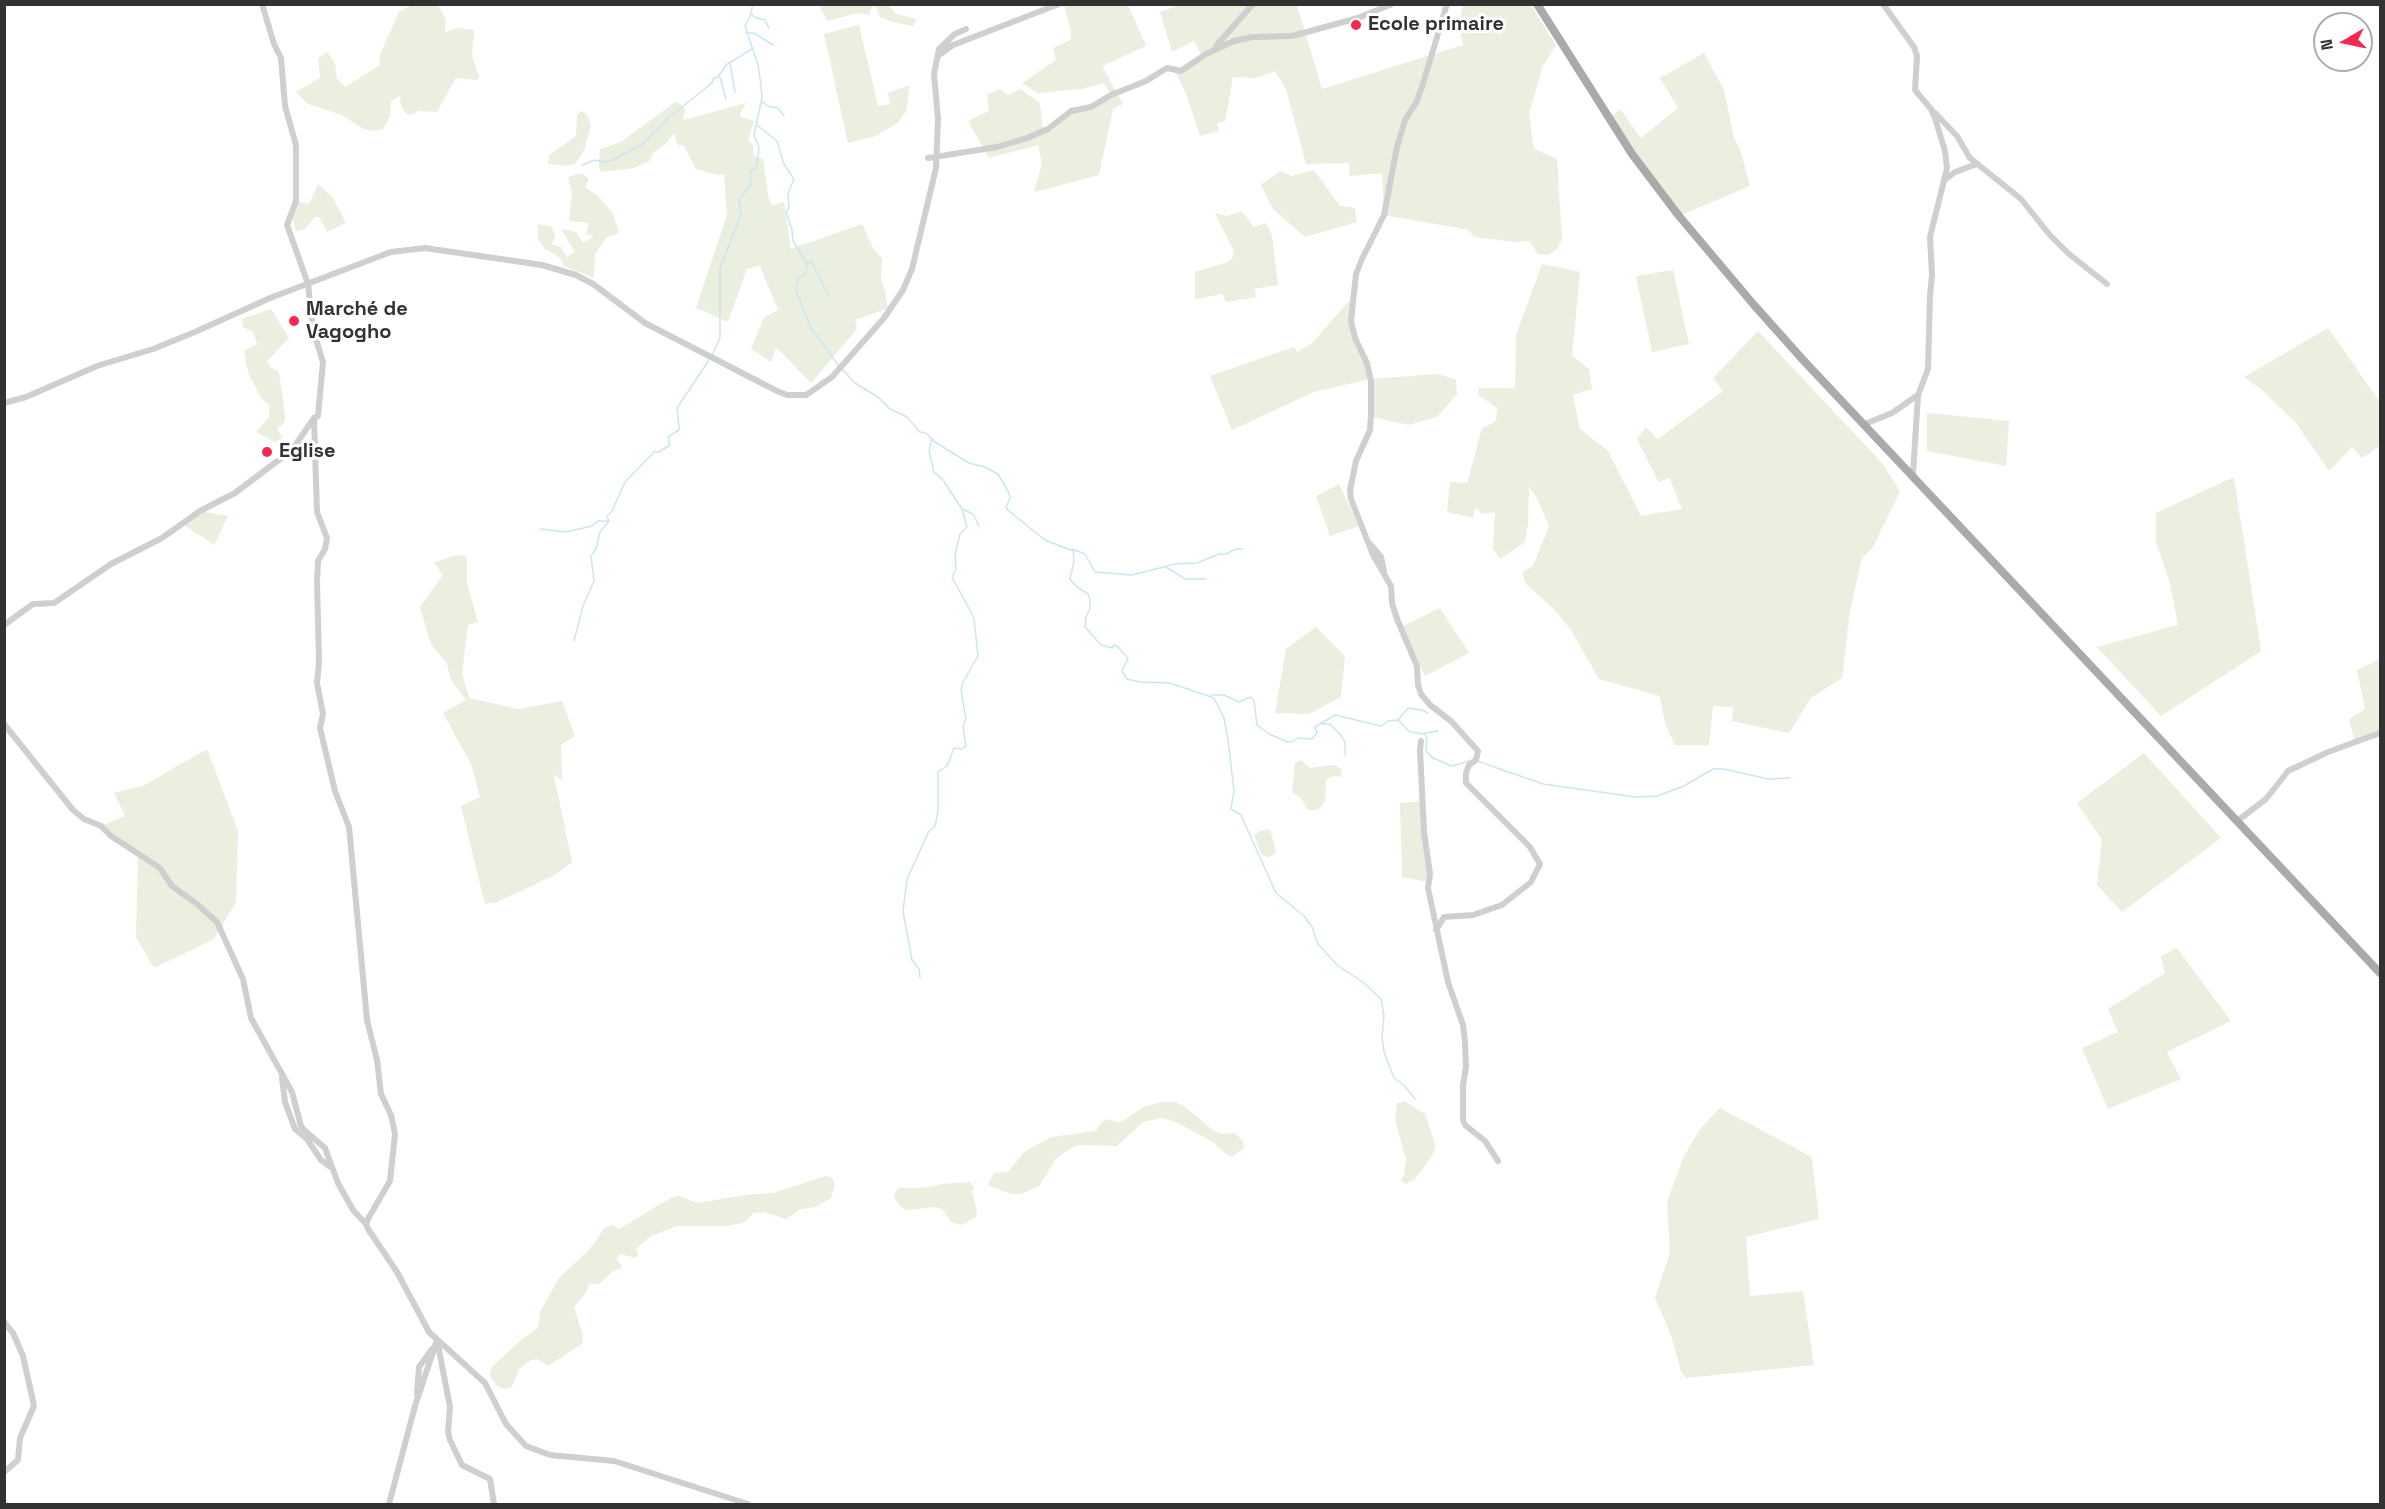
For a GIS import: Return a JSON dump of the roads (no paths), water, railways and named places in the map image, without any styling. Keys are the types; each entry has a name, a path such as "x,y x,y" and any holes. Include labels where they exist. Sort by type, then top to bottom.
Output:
{"main road":[{"path":"1537,4 1632,154 1679,216 1804,361 1913,474 2380,973"}],"street":[{"path":"4,625 33,604 54,603 111,564 162,538 200,511 235,493 292,450 318,416 323,362 313,330 308,285 287,225 296,201 296,145 285,106 281,58 274,44 262,4"},
{"path":"936,60 940,52 953,45 1059,4"},
{"path":"928,158 997,147 1027,138 1048,129 1071,111 1091,107 1111,95 1146,81 1167,68 1181,71 1227,36 1252,4"},
{"path":"1206,54 1234,41 1252,37 1292,36 1358,18 1392,4"},
{"path":"1437,930 1444,917 1473,915 1502,904 1531,882 1540,864 1530,847 1466,783 1469,765 1476,760 1478,751 1421,694 1414,655 1392,603 1391,586 1367,542 1350,490 1356,462 1370,430 1371,414 1371,381 1367,363 1355,338 1351,321 1356,274 1384,215 1396,147 1405,120 1416,103 1422,87 1447,4"},
{"path":"1883,4 1914,46 1917,56 1915,90 1957,136 1966,154 2021,199 2068,254 2107,284"},
{"path":"4,403 34,394 97,366 153,349 270,298 391,252 410,249 462,252 559,269 592,284 639,319 787,395 806,395 832,377 884,318 903,290 912,269 931,194 937,155 938,119 934,74 936,60 939,49 945,41 966,29"},
{"path":"1913,474 1918,395 1928,369 1932,275 1930,237 1947,168 1945,151 1931,109"},
{"path":"1946,179 1955,172 1977,164"},
{"path":"1865,424 1892,413 1918,395"},
{"path":"315,418 316,512 327,538 325,549 318,561 316,581 318,683 323,714 320,728 334,791 348,826 367,1020 381,1094 391,1114 395,1134 390,1181 366,1224"},
{"path":"4,724 73,810 84,819 102,826 111,836 138,851 160,868 172,886 217,922 243,979 251,1018 294,1099 303,1130 325,1148 338,1183 353,1210 366,1224 402,1281 436,1343 484,1383 511,1430 526,1446 550,1455 614,1461 748,1504"},
{"path":"2237,821 2266,799 2288,771 2328,752 2380,733"},
{"path":"1421,741 1424,832 1430,874 1428,888 1448,981 1463,1025 1466,1067 1463,1085 1463,1120 1465,1125 1485,1141 1498,1161"},
{"path":"281,1072 285,1102 295,1129 307,1139 321,1160 333,1168"},
{"path":"4,1322 13,1333 23,1356 34,1406 20,1438 18,1460 4,1472"},
{"path":"389,1504 417,1401 436,1343"},
{"path":"436,1343 450,1407 448,1432 450,1440 465,1469 490,1479 494,1504"}],"waterway":[{"path":"712,356 720,338 720,268 741,215 739,200 751,184 750,173 757,165 759,147 754,135 762,98 761,85 758,65 745,26 753,4"},
{"path":"751,14 765,20 769,28"},
{"path":"746,33 754,33 773,45"},
{"path":"582,165 595,160 603,162 613,160 644,143 667,119 712,83 726,65 752,49"},
{"path":"730,63 735,92"},
{"path":"720,77 726,99"},
{"path":"762,101 767,106 778,108 784,116"},
{"path":"757,125 777,141 784,164 794,179 788,193 789,208 786,212 793,241 807,264 805,275 798,279 796,291 811,328 839,366"},
{"path":"807,261 812,263 828,295"},
{"path":"574,641 583,606 594,581 591,556 596,549 600,532 609,521 607,516 612,511 625,482 654,452 659,452 670,445 668,437 679,430 677,408 709,360"},
{"path":"842,369 855,383 878,397 890,409 907,417 920,432 926,433 935,442 969,463 985,467 998,474 1009,493 1010,498 1006,507 1009,511 1045,540 1073,551 1074,561 1070,579 1088,594 1090,600 1085,627 1101,645 1112,648 1114,645 1117,646 1126,656 1128,659 1122,671 1127,679 1170,683 1214,698 1224,718 1228,740 1234,791 1231,809 1241,815 1276,893 1304,916 1312,927 1318,944 1337,965 1364,983 1381,999 1384,1016 1382,1037 1384,1052 1394,1078 1405,1086 1415,1099"},
{"path":"932,439 929,451 934,472 943,480 962,509 973,514 979,526"},
{"path":"920,978 919,969 912,960 903,911 907,879 929,831 935,826 938,811 938,772 947,766 954,748 962,749 966,746 963,727 966,719 961,690 978,656 974,618 952,577 956,569 955,555 960,534 967,527 962,509"},
{"path":"541,529 566,532 592,526 598,521 609,521"},
{"path":"1072,549 1085,554 1095,572 1132,575 1175,564 1197,563 1219,554 1242,549"},
{"path":"1166,567 1185,579 1206,579"},
{"path":"1211,695 1224,695 1239,702 1250,697 1254,700 1257,725 1269,734 1288,742 1298,738 1312,739 1317,733 1315,727 1335,715 1381,726 1388,721 1398,720 1410,732 1425,734 1426,751 1433,758 1452,766 1473,760"},
{"path":"1398,720 1408,708 1428,713"},
{"path":"1322,724 1330,724 1339,733 1345,742 1345,755"},
{"path":"1425,733 1438,731"},
{"path":"1477,761 1543,784 1635,797 1657,796 1684,786 1713,769 1724,769 1768,779 1790,778"}],"place":[{"name":"Ecole primaire","path":"1356,25"},
{"name":"Marché de Vagogho","path":"294,321"},
{"name":"Eglise","path":"267,452"}]}
